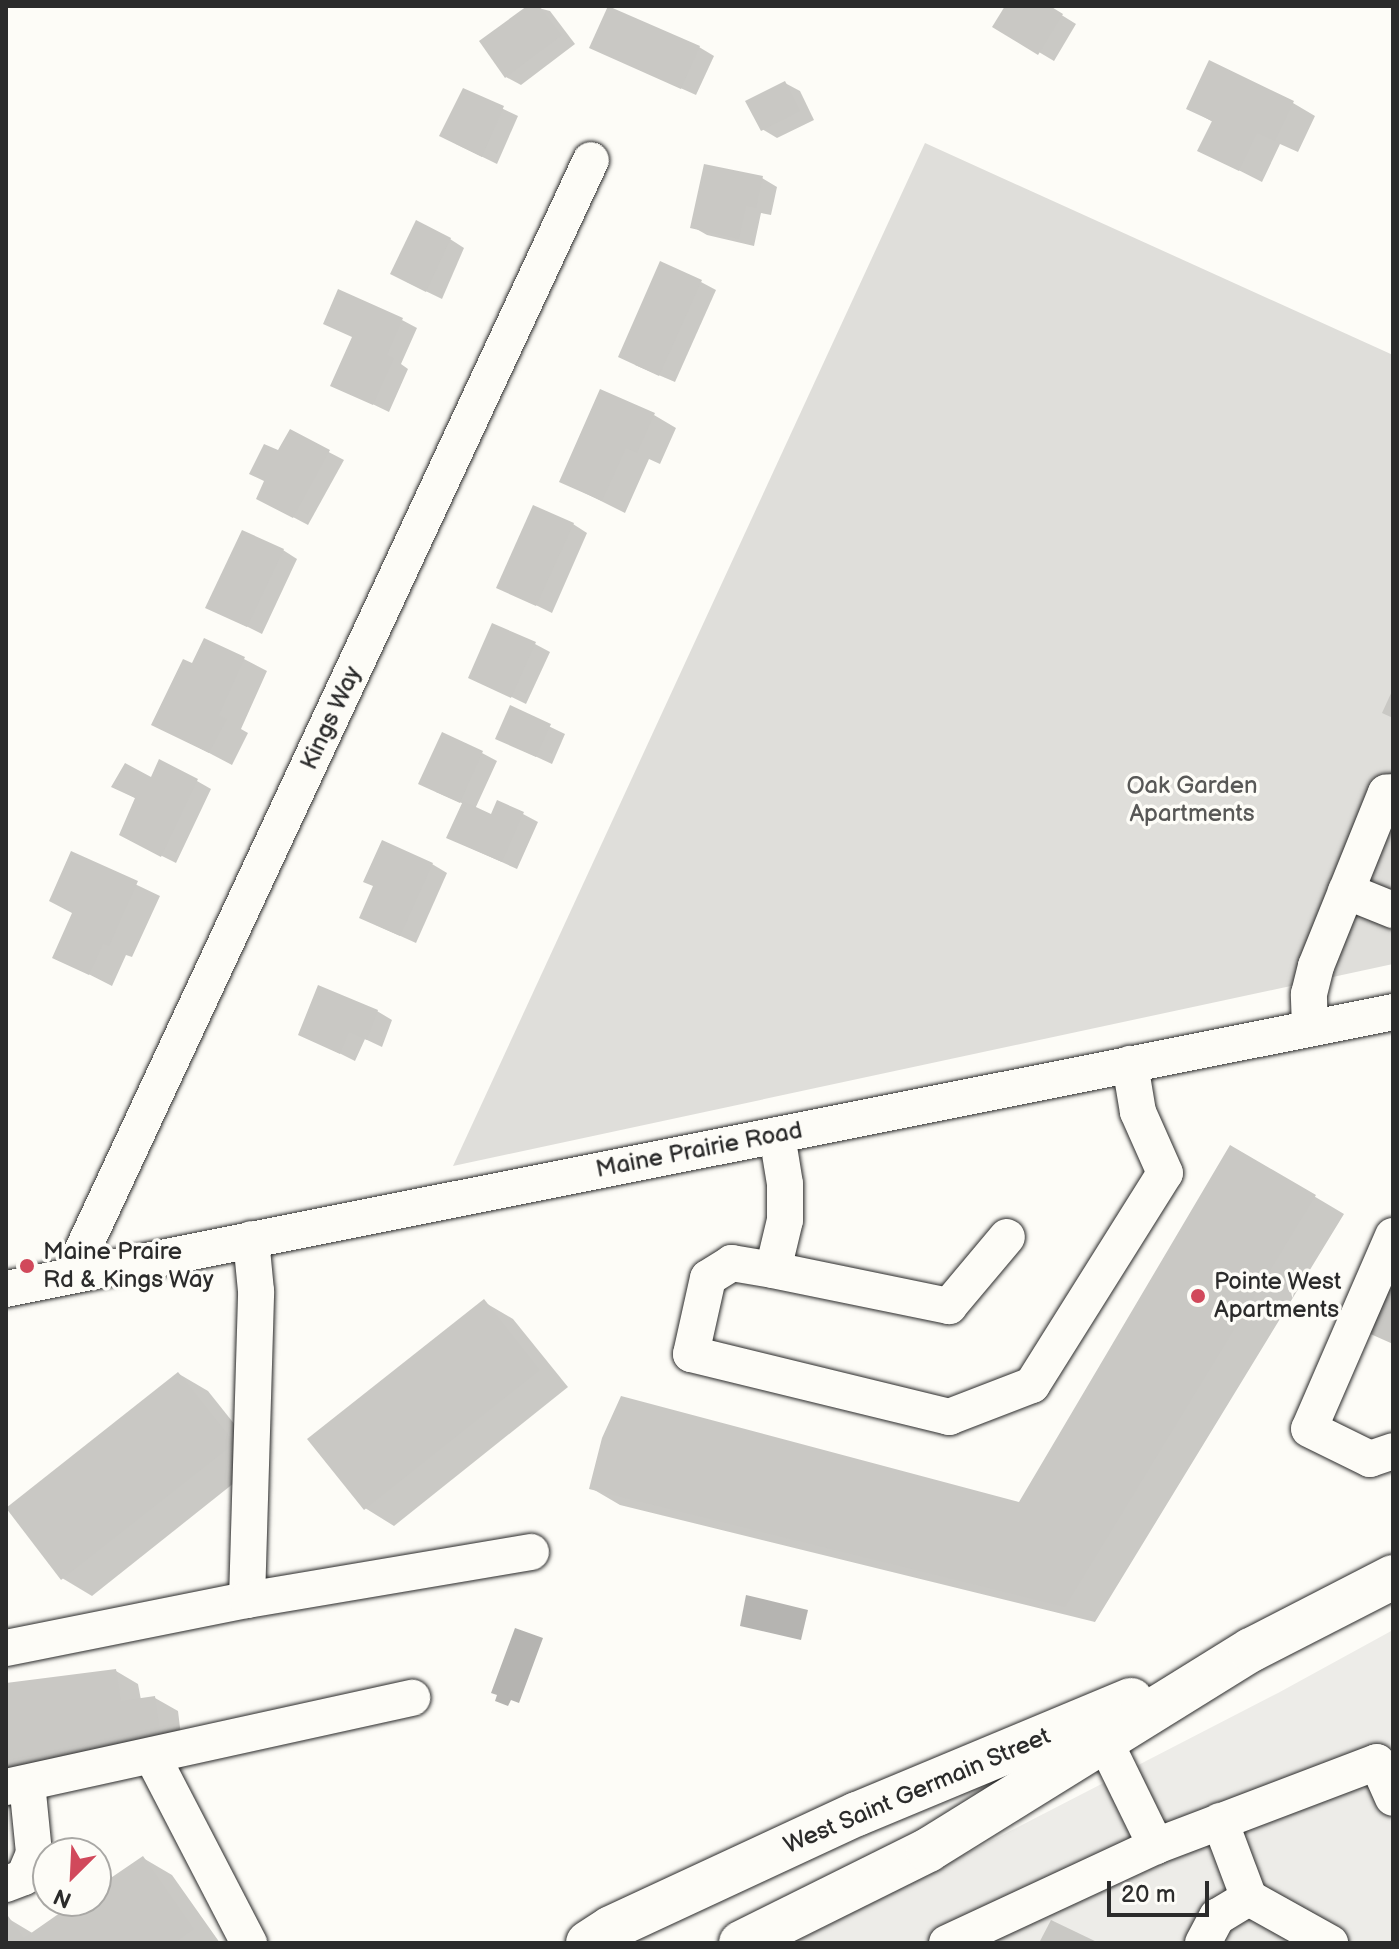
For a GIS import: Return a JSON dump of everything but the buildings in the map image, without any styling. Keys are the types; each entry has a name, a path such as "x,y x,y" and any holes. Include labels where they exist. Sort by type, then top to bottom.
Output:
{"main road":[{"name":"West Saint Germain Street","path":"588,1943 649,1910 857,1814 1251,1650 1393,1577"},
{"name":"West Saint Germain Street","path":"741,1943 928,1850 1251,1650"}],"street":[{"name":"Kings Way","path":"71,1275 591,160"},
{"path":"1310,1028 1309,994 1316,966 1386,793 1393,792"},
{"path":"1346,891 1393,910"},
{"name":"Maine Prairie Road","path":"6,1289 1393,1012"},
{"path":"1007,1237 949,1306 732,1263 708,1278 691,1354 949,1417 1032,1385 1165,1173 1138,1112 1130,1064"},
{"path":"773,1270 785,1220 785,1184 777,1135"},
{"path":"1393,1236 1309,1429 1370,1459 1393,1451"},
{"path":"247,1600 256,1291 251,1239"},
{"path":"6,1648 247,1600 531,1552"},
{"path":"6,1884 24,1877 34,1853 16,1785 412,1698"},
{"path":"1105,1742 1156,1846"},
{"path":"947,1943 995,1931 1156,1846 1385,1755 1393,1798"},
{"path":"152,1756 249,1943"},
{"path":"1220,1821 1249,1898 1330,1943"},
{"path":"1203,1943 1217,1917 1249,1898"}],"shaded area":[{"path":"746,1595 808,1610 801,1640 740,1626"},
{"path":"515,1628 543,1638 519,1703 511,1700 508,1706 495,1701 497,1695 491,1693"},
{"path":"1393,1630 1393,1943 793,1943 1278,1693"}],"green space":[{"name":"Oak Garden Apartments","path":"925,143 1393,355 1393,964 453,1166"}],"place":[{"name":"Maine Praire Rd & Kings Way","path":"27,1266"},
{"name":"Pointe West Apartments","path":"1198,1296"}]}
